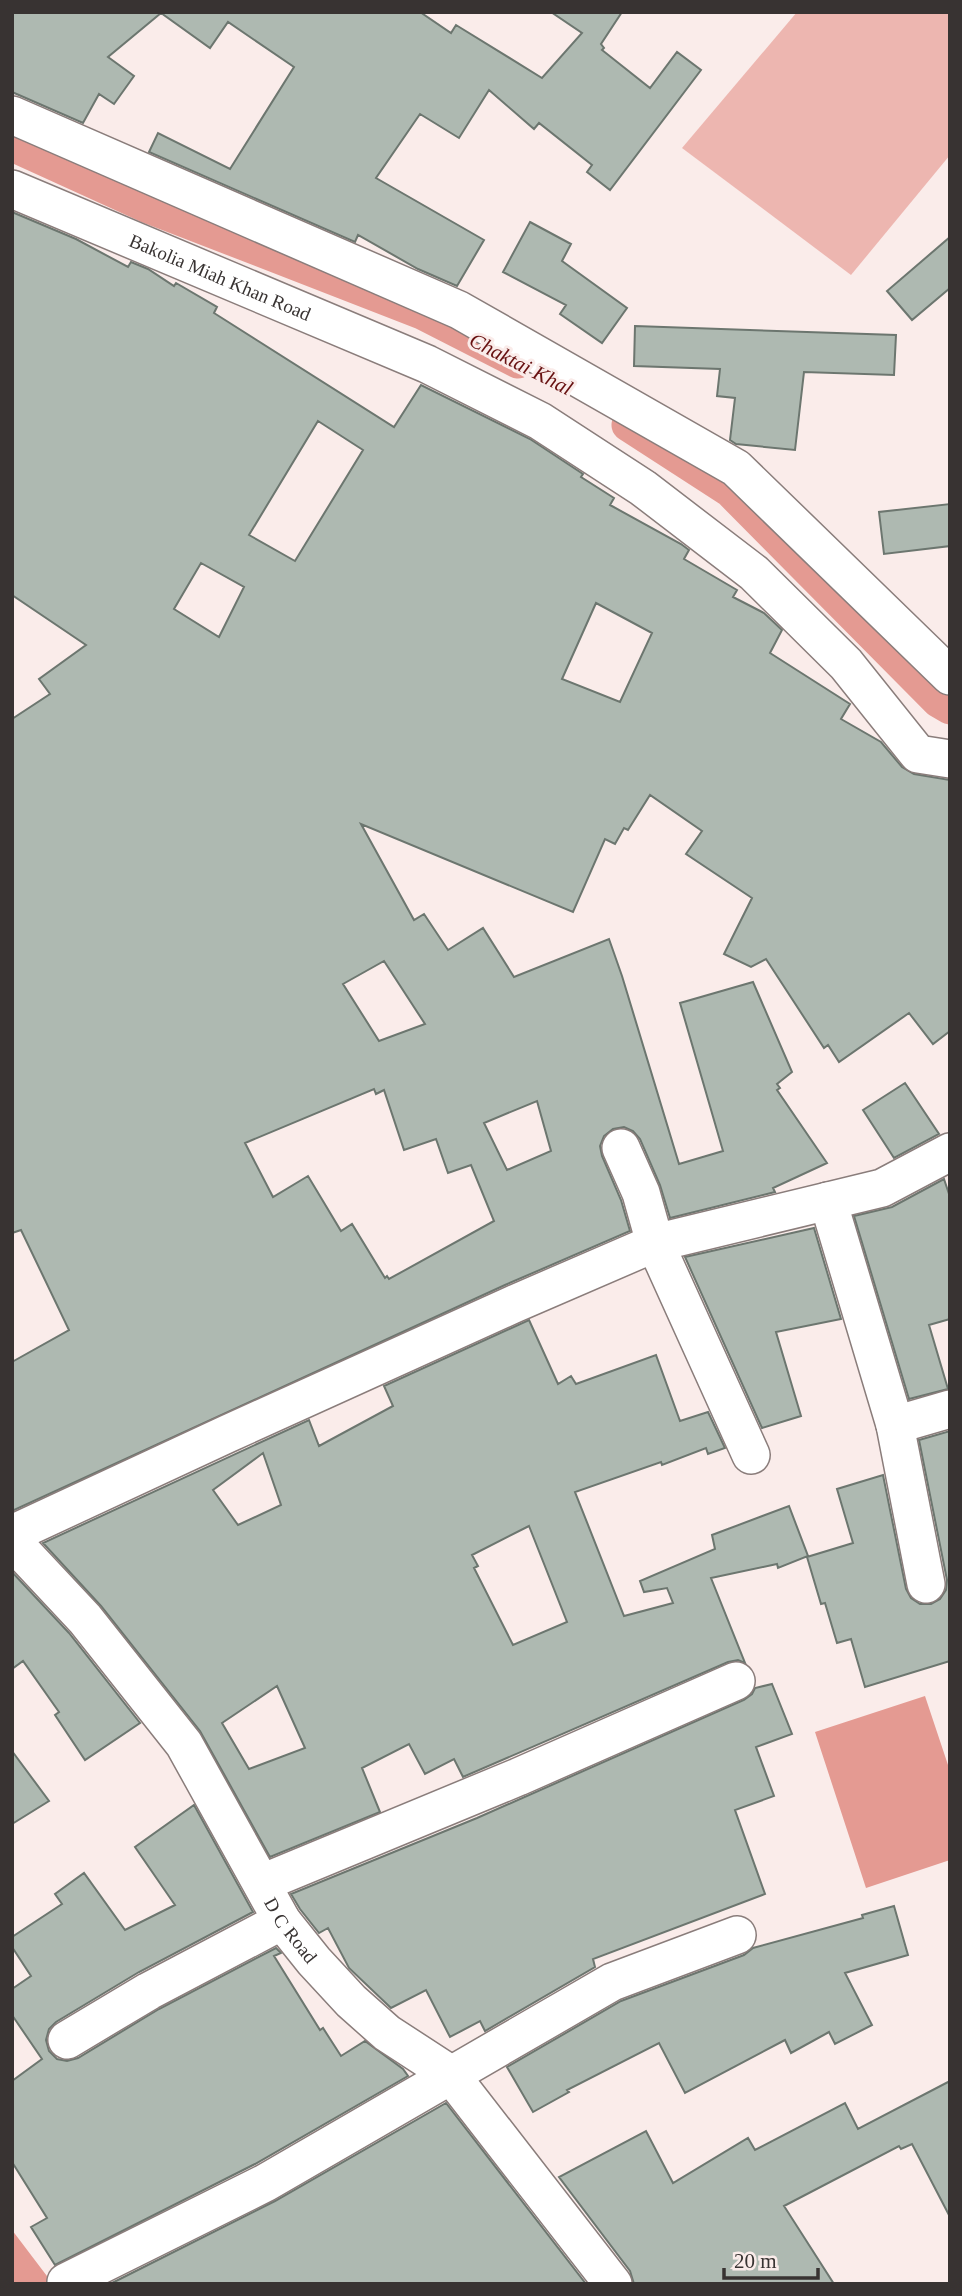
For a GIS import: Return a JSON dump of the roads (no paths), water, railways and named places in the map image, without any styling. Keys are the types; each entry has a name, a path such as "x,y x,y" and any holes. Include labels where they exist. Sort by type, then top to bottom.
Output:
{"street":[{"path":"12,115 459,310 736,468 950,676"},
{"name":"Bakolia Miah Khan Road","path":"12,190 427,364 540,421 643,488 754,573 846,664 918,754 950,759"},
{"path":"621,1149 641,1193 655,1243 751,1455"},
{"path":"12,1534 240,1428 655,1243 882,1188 950,1153"},
{"path":"828,1201 895,1425 926,1584"},
{"path":"895,1425 950,1409"},
{"name":"D C Road","path":"12,1541 85,1619 184,1744 282,1921 314,1961 351,2001 387,2034 450,2074 613,2284"},
{"path":"262,1883 518,1777 736,1681"},
{"path":"67,2040 149,1992 282,1921"},
{"path":"66,2282 265,2183 612,1982 737,1936"}],"waterway":[{"name":"Chaktai Khal","path":"12,145 146,206 422,313 518,362"},
{"name":"Chaktai Khal","path":"628,425 730,491 938,701 950,708"}]}
